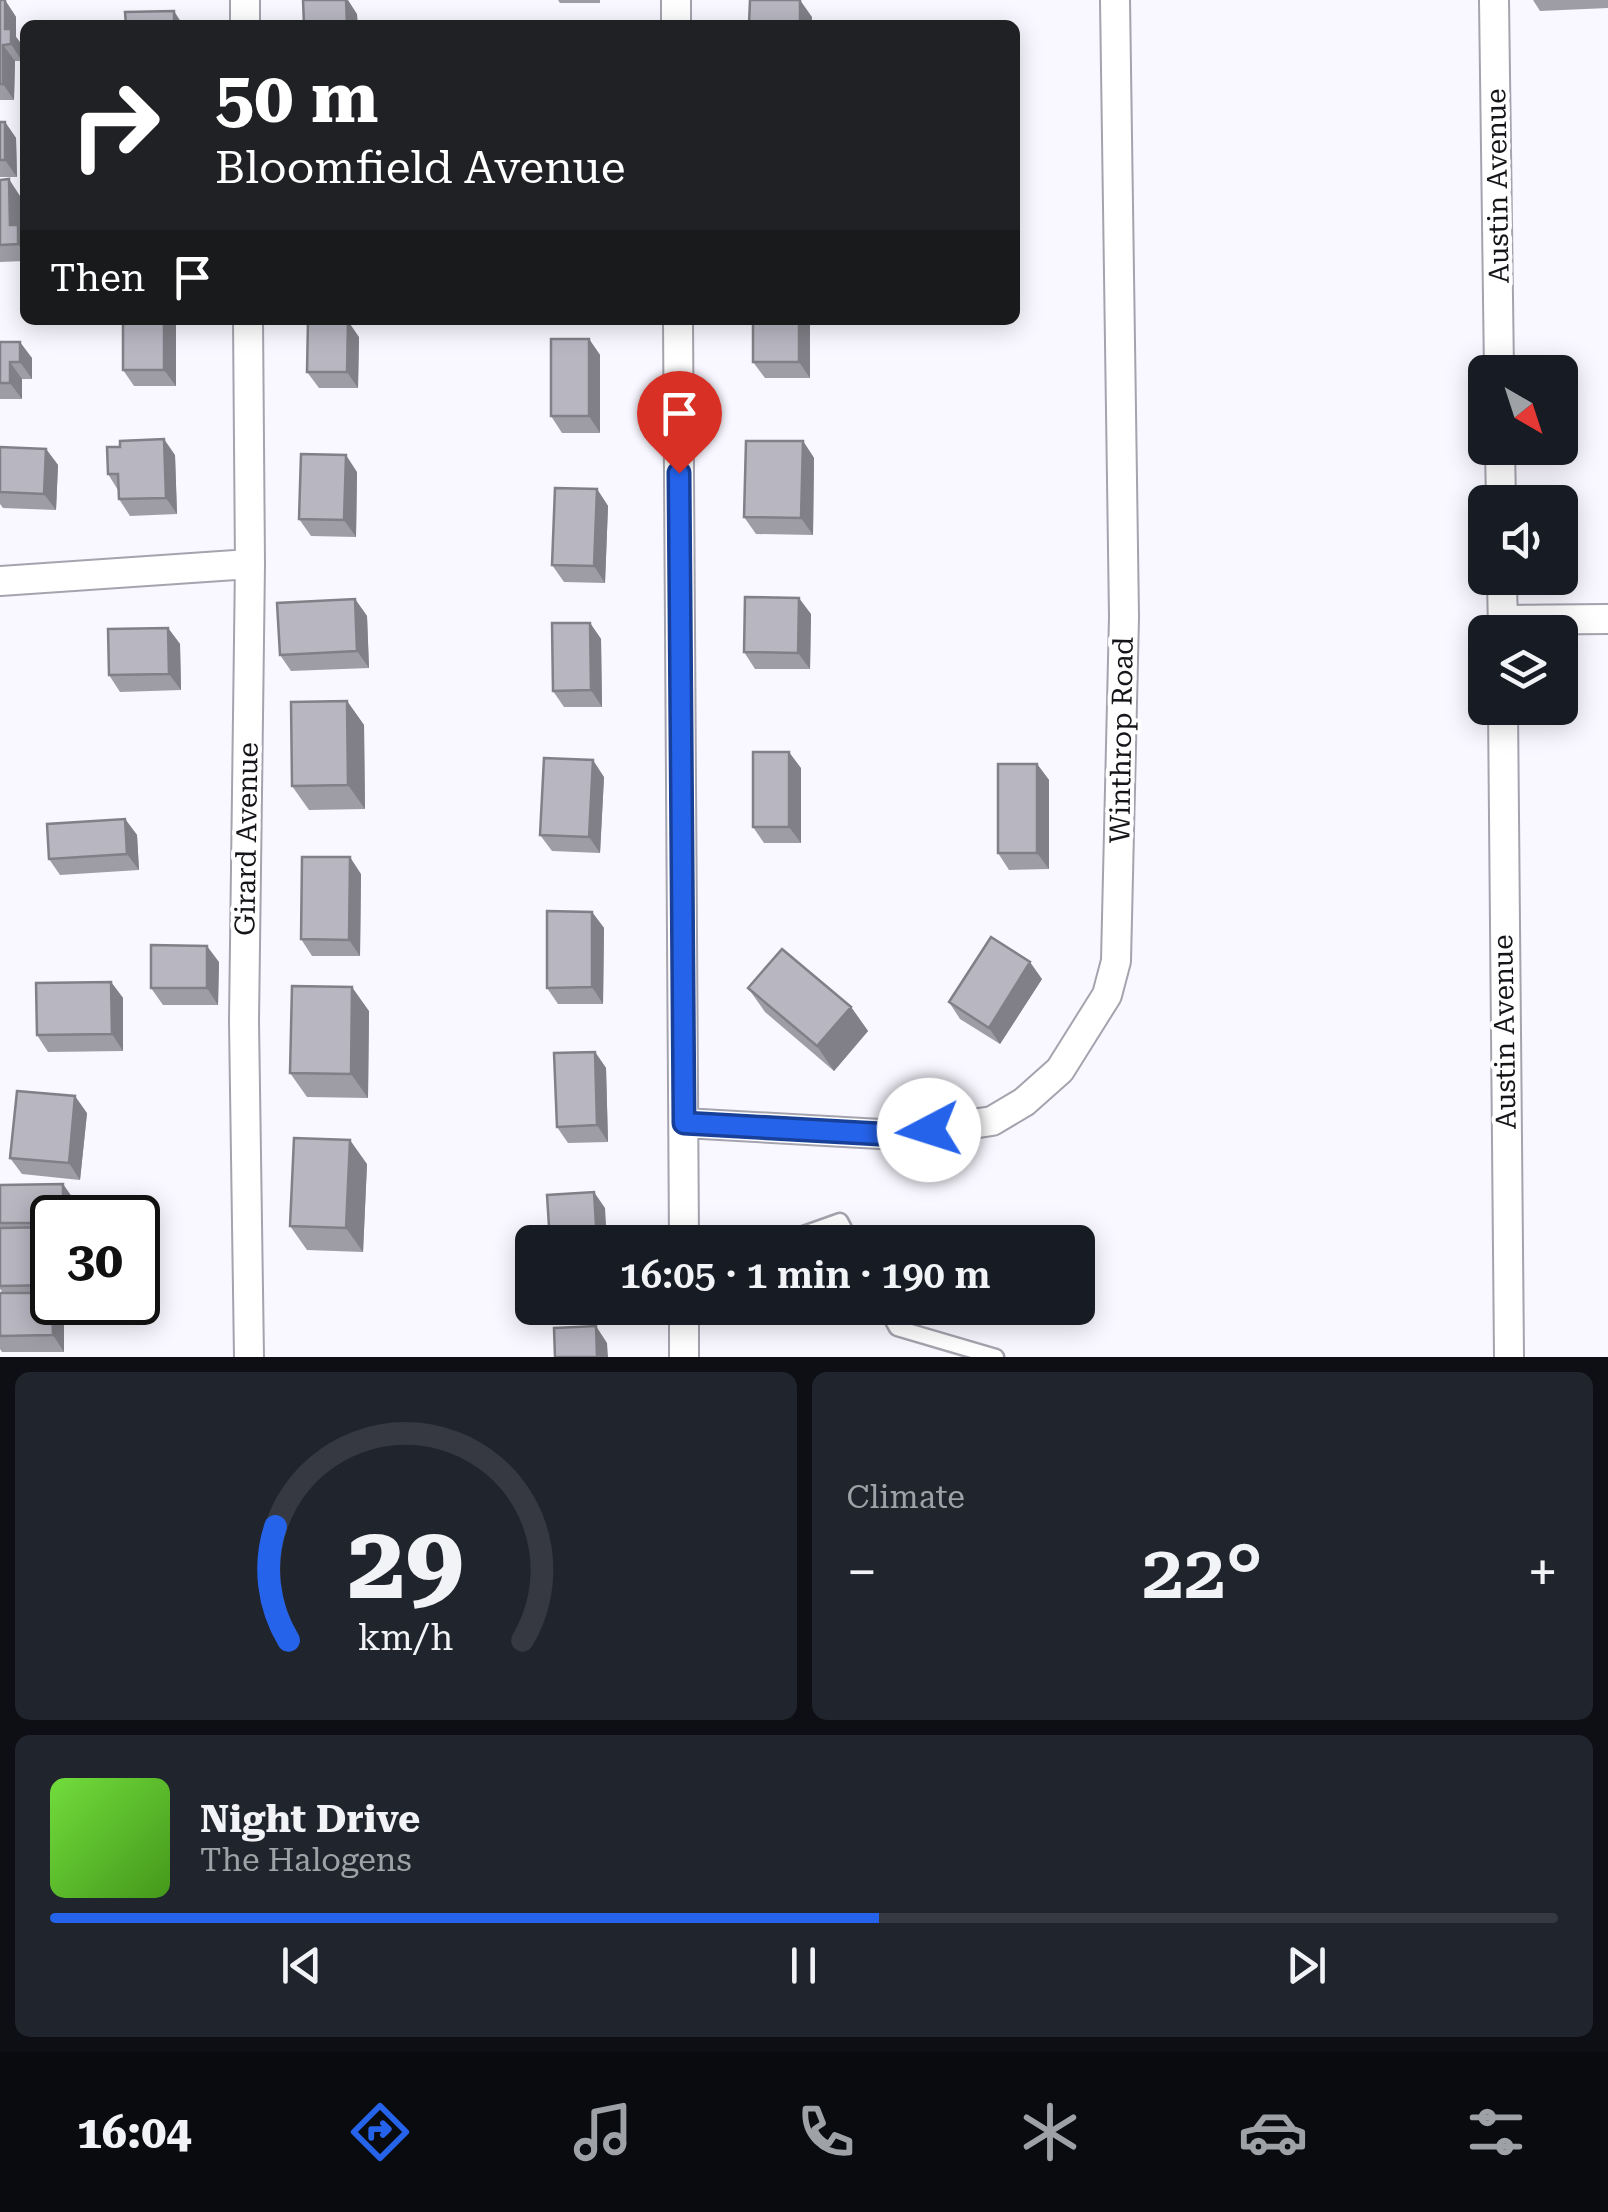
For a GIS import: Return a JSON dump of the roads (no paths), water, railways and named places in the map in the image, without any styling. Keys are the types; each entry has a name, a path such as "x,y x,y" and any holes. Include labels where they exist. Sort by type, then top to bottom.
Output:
{"street":[{"name":"Winthrop Road","path":"684,1123 898,1135 992,1121 1024,1102 1060,1070 1107,995 1116,961 1124,617 1115,0"},
{"name":"Austin Avenue","path":"1494,0 1499,355"},
{"name":"Girard Avenue","path":"248,325 250,564 244,1021 249,1357"},
{"path":"678,325 684,1225"},
{"path":"0,581 250,564"},
{"path":"1578,621 1608,619"},
{"name":"Austin Avenue","path":"1502,725 1509,1357"},
{"path":"684,1325 684,1357"}],"lane":[{"path":"895,1325 996,1357"}]}
